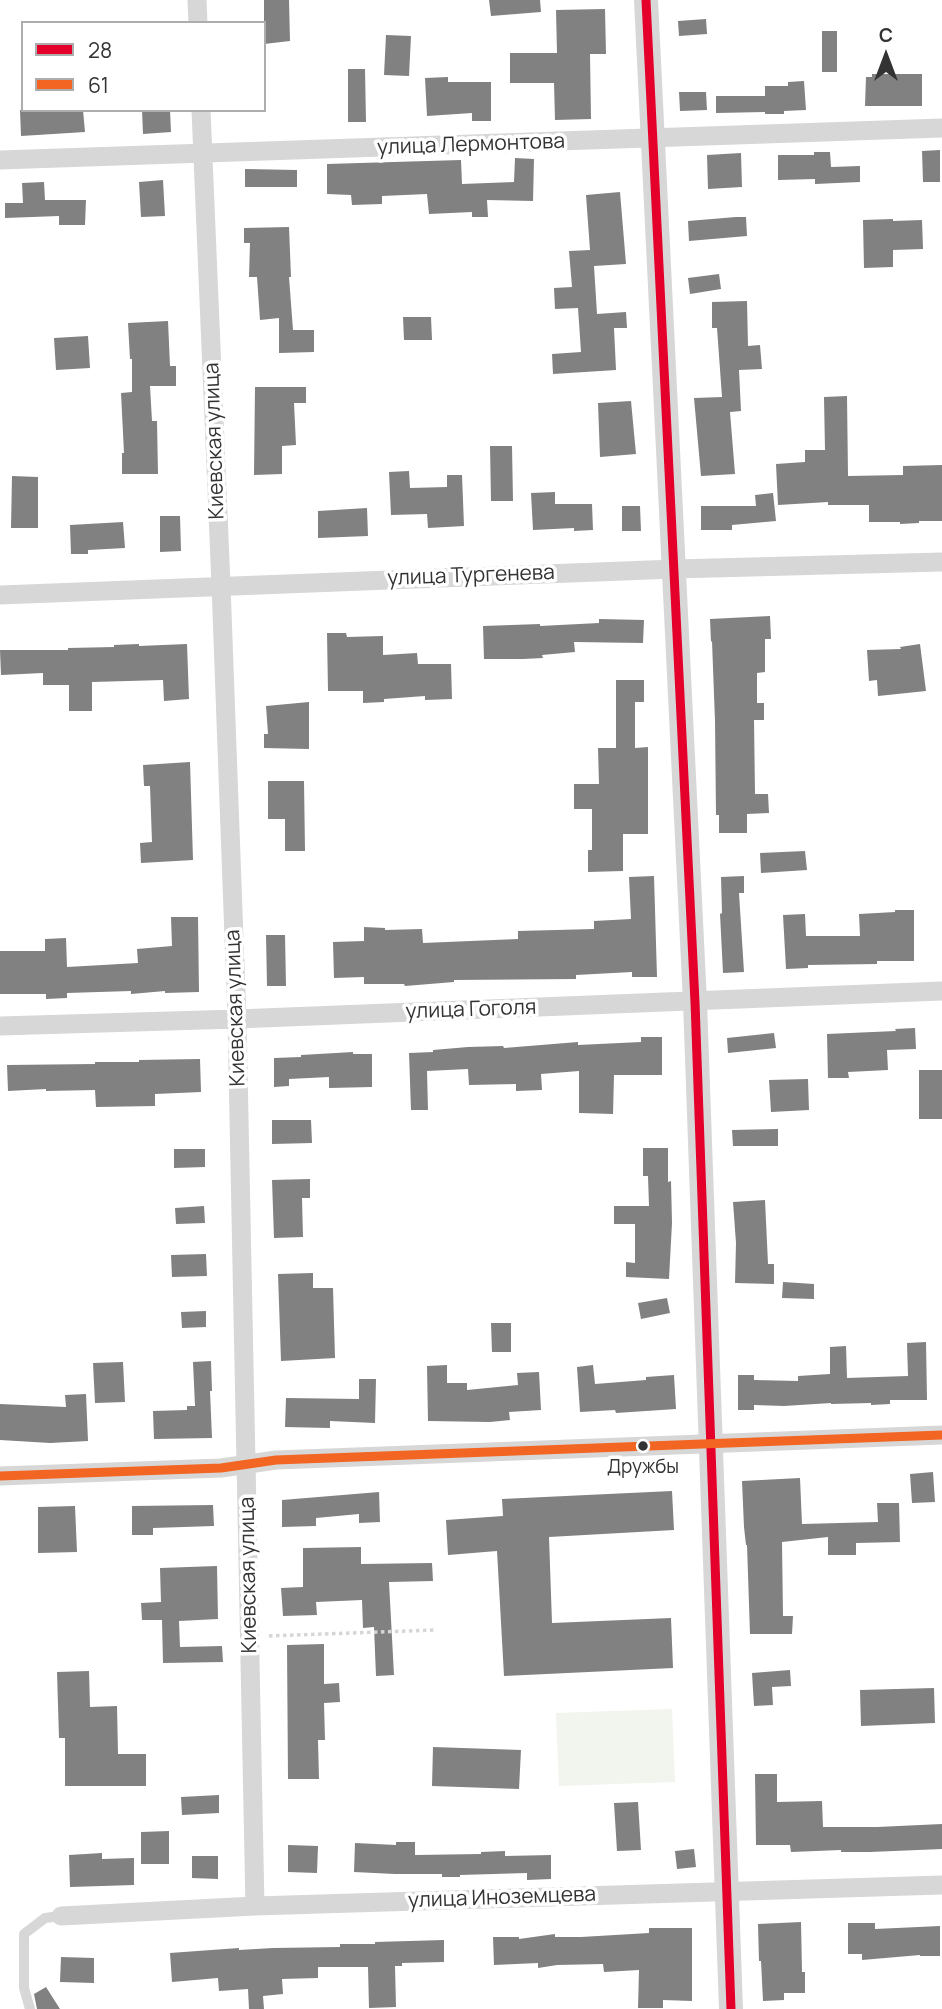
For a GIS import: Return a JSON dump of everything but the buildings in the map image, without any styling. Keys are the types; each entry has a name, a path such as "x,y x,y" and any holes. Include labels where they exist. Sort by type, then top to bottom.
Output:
{"street":[{"path":"197,0 198,21"},
{"path":"646,0 695,1002 731,2009"},
{"name":"Киевская улица","path":"201,112 237,1019 255,1906"},
{"name":"улица Лермонтова","path":"0,160 942,128"},
{"name":"улица Тургенева","path":"0,595 675,569 942,562"},
{"name":"улица Гоголя","path":"0,1026 942,991"},
{"path":"0,1476 221,1468 276,1460 942,1435"},
{"name":"улица Иноземцева","path":"61,1916 255,1906 942,1885"}],"lane":[{"path":"30,2009 24,1988 24,1934 45,1918 61,1916"}],"path":[{"path":"250,1637 435,1630"}],"shaded area":[{"path":"672,1709 675,1782 559,1786 556,1713"}],"transit line":[{"name":"28","path":"646,0 695,1002 731,2009"},
{"name":"61","path":"0,1476 221,1468 276,1460 942,1435"}],"place":[{"name":"Дружбы","path":"643,1446"}]}
